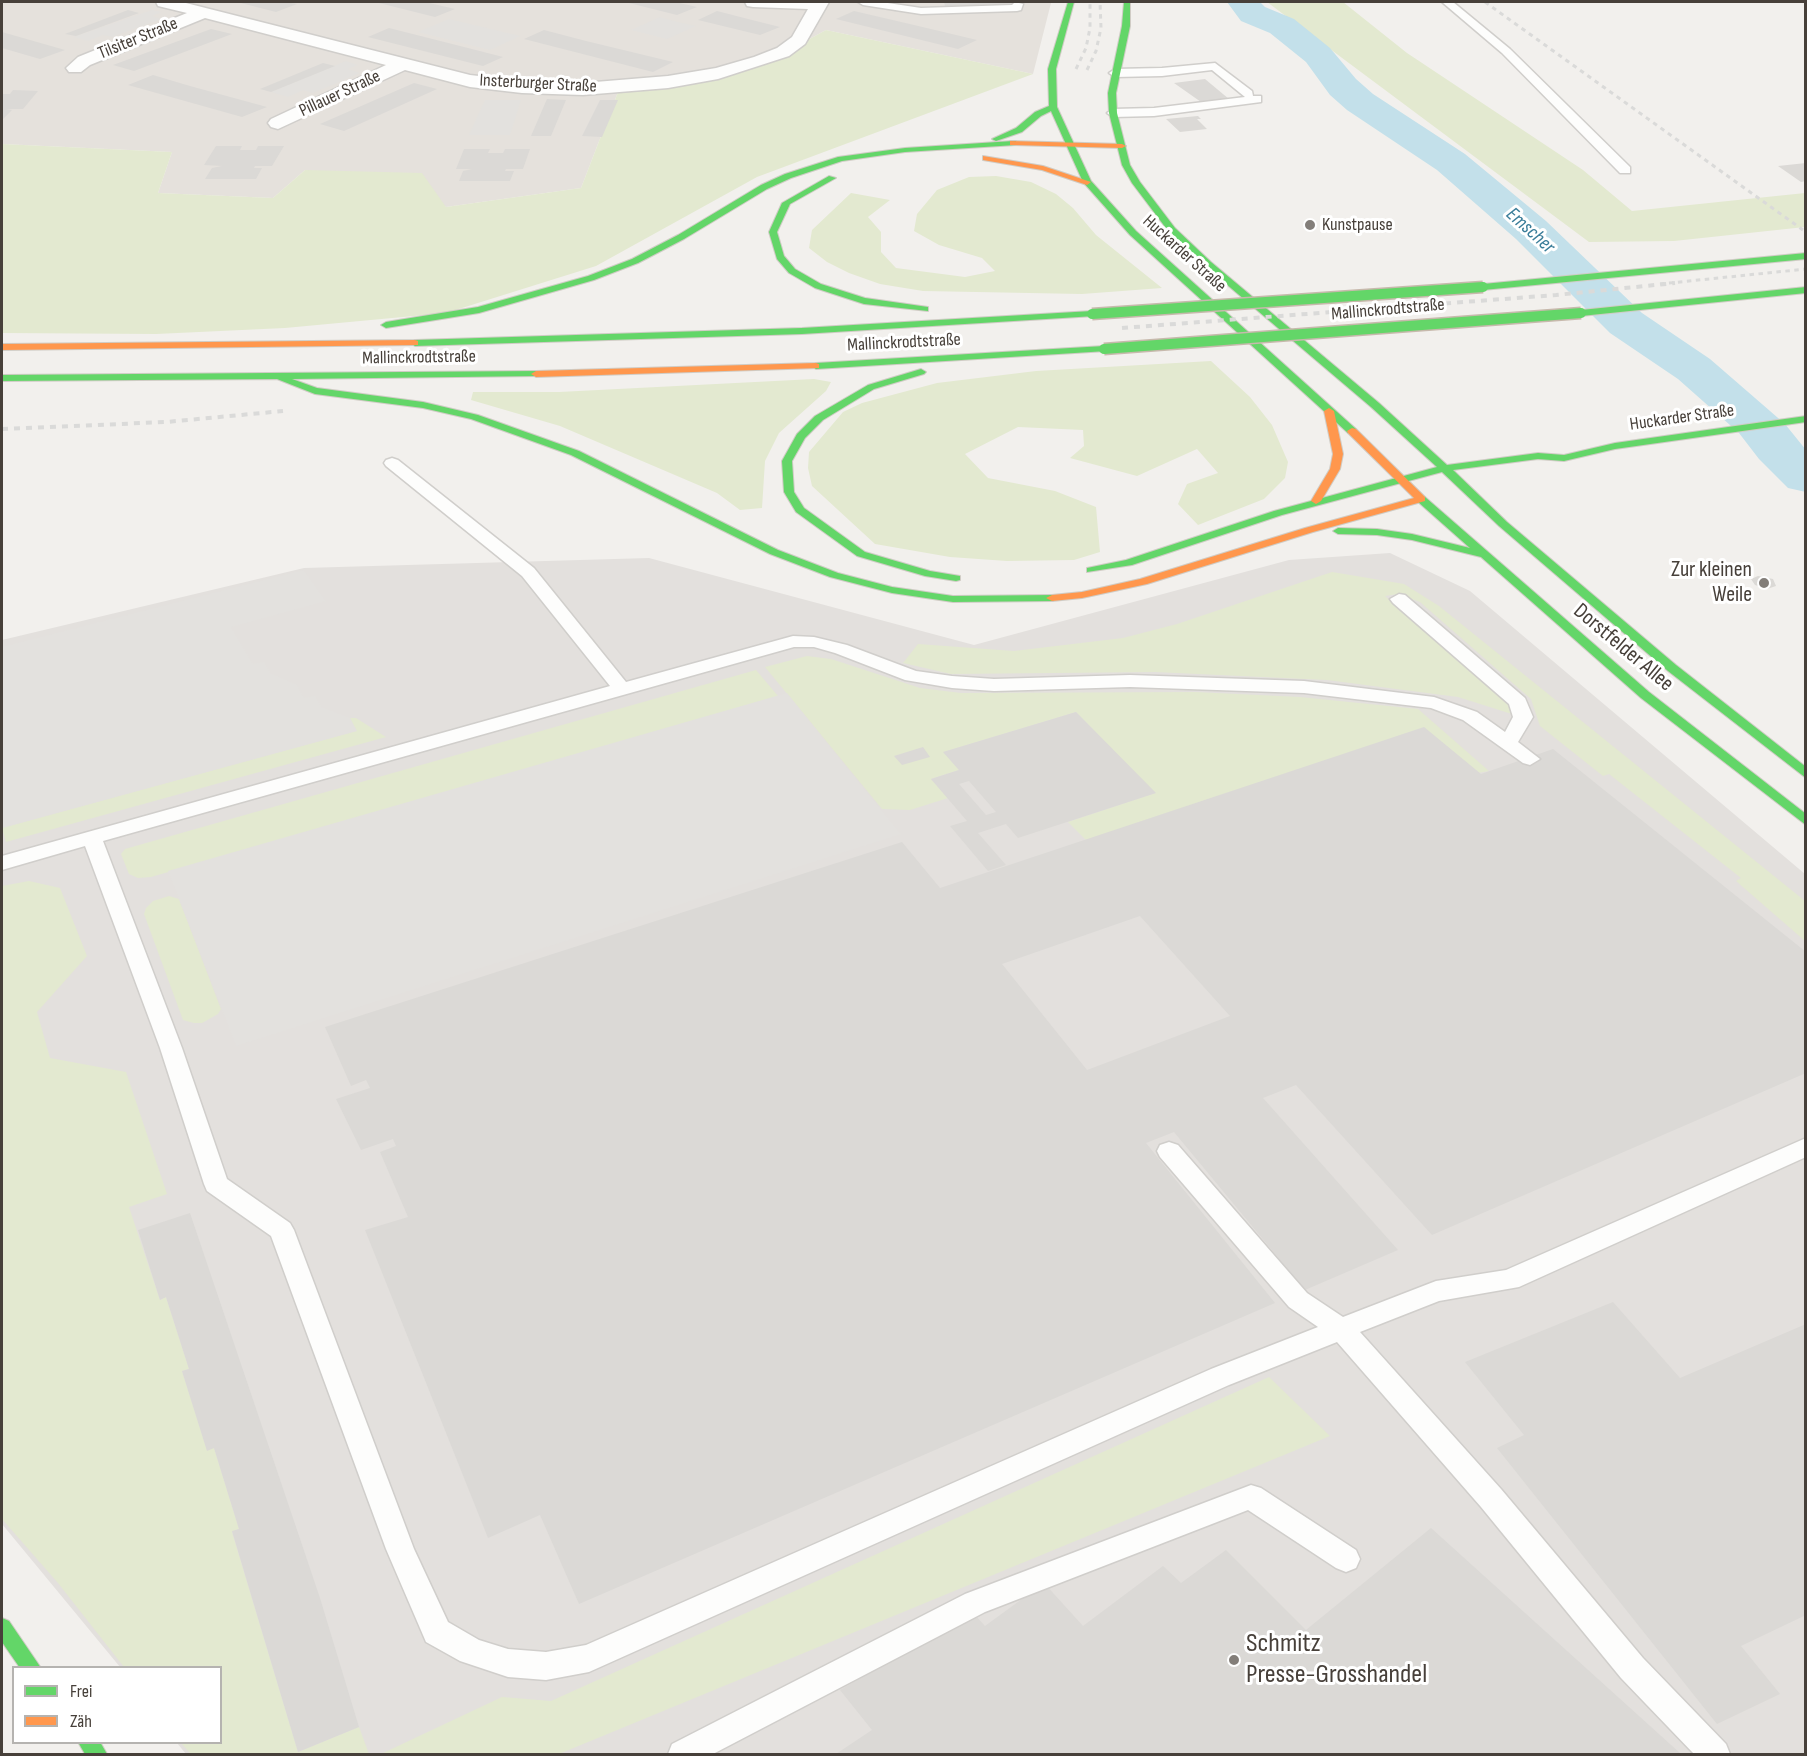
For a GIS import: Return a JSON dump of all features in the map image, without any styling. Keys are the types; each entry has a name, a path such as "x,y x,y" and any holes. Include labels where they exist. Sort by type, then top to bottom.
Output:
{"main road":[{"name":"Huckarder Straße","path":"1071,2 1052,69 1053,106 1087,183 1133,233 1329,411 1421,499"},
{"name":"Huckarder Straße","path":"1126,2 1126,26 1115,73 1113,113 1126,165 1136,183 1172,230 1208,264 1447,468"},
{"path":"1053,106 1038,114 1031,122 1018,130 975,151 894,163 848,173 805,191 786,203 773,232 774,243 780,257 792,271 809,281 864,301 935,311 1092,314"},
{"path":"376,327 479,310 535,296 591,278 635,261 681,237 764,187 815,166 863,155 1122,146"},
{"path":"975,151 1043,168 1087,183"},
{"name":"Mallinckrodtstraße","path":"2,346 239,346 487,342 802,331 1092,314 1471,287 1806,256"},
{"name":"Mallinckrodtstraße","path":"2,378 281,378 785,366 1104,349 1558,315 1806,290"},
{"path":"239,346 292,335 354,329"},
{"path":"968,357 863,392 819,418 801,436 788,461 789,492 800,510 861,554 929,574 973,579"},
{"path":"281,378 315,392 423,405 474,417 575,453 774,552 834,575 892,590 964,599 1030,600 1082,595 1143,582 1309,530 1421,499 1474,488"},
{"path":"1316,501 1335,469 1338,454 1329,411"},
{"name":"Huckarder Straße","path":"1401,478 1447,468 1538,456 1564,458 1615,446 1799,420"},
{"name":"Huckarder Straße","path":"1545,472 1555,469 1564,458"},
{"name":"Dorstfelder Allee","path":"1447,468 1474,488 1511,531 1672,668 1806,774"},
{"path":"1073,573 1128,563 1316,501 1401,478"},
{"name":"Dorstfelder Allee","path":"1421,499 1645,695 1806,822"},
{"path":"1309,530 1377,532 1482,554"},
{"path":"2,1627 31,1666"}],"street":[{"name":"Insterburger Straße","path":"164,2 470,81 522,87 583,89 668,82 718,73 783,52 799,40 819,3"},
{"path":"753,2 819,3"},
{"name":"Tilsiter Straße","path":"75,68 84,61 202,13"},
{"name":"Pillauer Straße","path":"278,123 401,65"}],"lane":[{"path":"865,2 872,2"},
{"path":"865,2 940,11 1017,8 1018,4"},
{"path":"888,6 929,2"},
{"path":"1447,2 1506,51 1625,170"},
{"path":"1113,113 1154,112 1252,97 1215,66 1162,72 1115,73"},
{"path":"392,463 528,572 622,688"},
{"path":"1399,598 1518,702 1524,717 1509,741"},
{"path":"2,863 793,641 814,642 841,649 912,676 952,682 994,684 1130,681 1216,683 1304,687 1377,694 1434,703 1470,716 1509,741 1530,759"},
{"path":"92,838 171,1048 216,1184 281,1230 400,1549 437,1632 471,1651 508,1663 546,1666 589,1658 1220,1377 1436,1291 1510,1280 1806,1147"},
{"path":"1169,1151 1298,1300 1342,1330 1491,1498 1632,1668 1715,1755"},
{"path":"683,1755 975,1603 1251,1497 1346,1559"}],"shaded area":[{"path":"2,2 1051,3 1033,74 826,30 782,54 717,75 618,92 581,188 446,207 305,170 273,198 158,193 172,152 2,144"},
{"path":"152,10 162,12 152,16 161,19 112,37 103,35 88,41 74,37"},
{"path":"660,17 696,26 667,39 631,30"},
{"path":"449,19 520,36 490,50 418,32"},
{"path":"346,61 358,65 348,69 360,73 313,93 303,90 288,97 271,92"},
{"path":"485,100 521,100 510,135 469,135"},
{"path":"1390,553 1470,591 1805,874 1805,1754 186,1754 178,1744 222,1744 222,1666 119,1666 2,1524 2,640 304,568 649,558 974,645 1289,560"},
{"path":"304,570 326,601 231,627 253,664 265,662 270,673 297,685 304,698 316,696 321,707 350,718 357,731 2,828 2,647"},
{"path":"787,693 901,834 236,1046 168,871"}],"green space":[{"path":"1267,2 1343,2 1407,53 1583,170 1632,211 1805,193 1805,227 1674,241 1589,242"},
{"path":"826,30 1033,74 757,177 596,266 446,313 285,328 156,334 2,333 2,144 172,152 158,193 273,198 305,170 422,173 446,207 581,188 618,92 717,75 782,54"},
{"path":"996,176 1031,182 1056,194 1073,208 1096,235 1162,288 1082,294 923,291 880,284 849,273 827,262 809,248 812,230 851,193 890,200 868,217 881,232 881,252 896,268 965,277 995,271 982,258 939,245 914,231 917,214 937,190 969,177"},
{"path":"1211,361 1250,397 1272,425 1288,462 1285,478 1264,499 1198,525 1178,504 1187,484 1218,473 1197,449 1137,476 1070,458 1084,446 1083,430 1018,427 965,454 988,478 1055,491 1096,507 1100,552 1074,560 1007,561 950,557 875,544 812,486 808,468 809,452 843,412 862,403 937,383 1036,371"},
{"path":"814,379 831,382 826,391 779,433 765,461 762,508 740,510 717,493 560,426 471,400 473,392 559,392"},
{"path":"1332,572 1404,584 1439,606 1805,901 1805,941 1736,881 1741,878 1609,774 1603,776 1540,726 1531,699 1420,602 1398,594 1385,596 1512,708 1515,715 1458,697 1327,680 1155,672 951,674 903,663 918,644 1014,651 1123,638 1177,624"},
{"path":"807,656 831,659 920,688 961,693 1195,692 1300,697 1418,709 1489,771 1086,840 1068,822 1155,793 1076,712 944,752 959,770 931,779 948,798 910,810 882,809 765,667"},
{"path":"756,670 778,696 151,877 138,878 129,874 121,854 125,849"},
{"path":"350,718 356,718 386,737 6,842 2,828 356,731"},
{"path":"29,881 60,888 87,956 37,1012 50,1058 126,1072 167,1194 129,1207 160,1300 166,1297 189,1369 182,1371 207,1450 214,1448 239,1529 232,1532 298,1752 359,1727 369,1754 191,1754 182,1744 222,1744 222,1666 123,1666 58,1583 2,1519 2,886"},
{"path":"169,896 179,899 221,1009 218,1014 202,1023 183,1020 144,914 153,901"},
{"path":"1269,1377 1330,1436 559,1754 381,1754 502,1697 551,1701"}],"building":[{"path":"237,2 285,2 297,4 276,12"},
{"path":"375,2 425,2 455,9 435,17"},
{"path":"625,2 675,2 697,7 677,15"},
{"path":"944,2 1030,2 1030,3 945,6"},
{"path":"128,10 139,13 76,36 65,34"},
{"path":"717,11 780,27 760,35 698,20"},
{"path":"854,11 977,40 958,49 836,19"},
{"path":"389,28 503,57 483,66 368,37"},
{"path":"211,29 232,34 134,71 113,65"},
{"path":"544,30 673,62 653,72 524,39"},
{"path":"2,32 65,50 40,59 2,48"},
{"path":"323,63 335,66 271,92 260,89"},
{"path":"153,75 267,107 242,117 128,85"},
{"path":"1205,79 1229,99 1201,102 1174,83"},
{"path":"414,83 437,89 344,131 320,124"},
{"path":"13,90 38,91 23,109 6,109 12,110 2,120 2,94 10,94"},
{"path":"547,99 566,100 551,136 531,136"},
{"path":"600,100 618,100 602,137 582,136"},
{"path":"1198,116 1201,119 1197,119 1207,129 1180,132 1166,119"},
{"path":"216,146 242,146 240,150 256,150 258,146 284,146 272,166 255,166 254,168 262,168 256,179 205,179 212,168 222,166 204,165"},
{"path":"464,149 490,149 488,153 503,153 505,149 530,149 523,169 506,169 505,171 514,171 510,181 459,181 463,171 472,169 456,169"},
{"path":"1806,163 1806,181 1801,182 1778,166"},
{"name":"Zur kleinen Weile","path":"1758,576 1773,579 1776,586 1767,589 1755,585 1751,579"},
{"path":"1076,712 1156,793 1018,838 1006,824 978,833 1006,865 988,871 950,826 967,821 931,779 959,770 943,752","holes":["969,781 996,812 986,815 959,784"]},
{"path":"1424,727 1481,774 1553,749 1806,952 1806,1073 1432,1235 1296,1085 1263,1098 1398,1250 1305,1290 1174,1132 1146,1143 1275,1303 579,1604 540,1515 488,1538 365,1230 408,1217 380,1152 396,1146 393,1139 361,1150 336,1099 370,1088 366,1080 351,1086 325,1027 902,842 940,888","holes":["1140,916 1230,1016 1087,1070 1002,964"]},
{"path":"923,747 930,757 902,765 894,756"},
{"path":"190,1213 320,1598 359,1727 298,1752 232,1531 239,1529 214,1448 207,1451 182,1371 189,1369 166,1297 160,1300 138,1230"},
{"path":"1613,1302 1680,1378 1806,1324 1806,1615 1741,1646 1780,1694 1717,1724 1497,1448 1524,1435 1465,1362"},
{"name":"Schmitz Presse-Grosshandel","path":"1431,1528 1681,1754 836,1754 872,1730 840,1690 973,1613 985,1626 1044,1583 1083,1626 1163,1566 1181,1583 1226,1550 1306,1630"}],"waterway":[{"name":"Emscher","path":"1243,2 1253,14 1282,26 1318,55 1343,87 1360,102 1451,162 1531,230 1626,323 1694,369 1756,423 1768,434 1776,449 1806,477"}],"railway":[{"path":"1076,69 1086,48 1090,28 1090,2"},
{"path":"1087,70 1096,51 1101,28 1100,2"},
{"path":"1485,2 1803,230"},
{"path":"1660,284 1806,269"},
{"path":"1122,328 1556,295 1675,283"},
{"path":"2,429 166,422 283,411"}],"traffic: fast":[{"path":"1071,2 1052,69 1053,107 1087,182 1133,233 1352,431"},
{"path":"1127,2 1126,26 1112,93 1113,113 1126,165 1136,183 1172,230 1208,264 1375,405 1468,490"},
{"path":"996,139 1019,130 1038,114 1053,107"},
{"path":"386,325 479,310 591,278 635,261 681,237 764,187 788,176 841,159 905,150 1013,143"},
{"path":"832,178 786,203 773,232 780,257 792,271 818,286 864,301 925,309"},
{"path":"1483,287 1806,256"},
{"path":"1092,314 1483,287"},
{"path":"1581,313 1806,290"},
{"path":"1104,349 1581,313"},
{"path":"415,343 802,331 1092,314"},
{"path":"816,366 1104,349"},
{"path":"921,372 871,387 819,418 801,436 787,461 789,492 800,510 861,554 929,574 956,578"},
{"path":"2,378 536,374"},
{"path":"281,378 315,391 423,405 474,417 575,453 774,552 834,575 892,590 953,599 1052,598"},
{"path":"1401,479 1447,468 1538,456 1564,458 1615,446 1806,419"},
{"path":"1091,570 1128,563 1278,513 1401,479"},
{"path":"1468,490 1503,524 1672,668 1806,774"},
{"path":"1421,499 1645,695 1806,821"},
{"path":"1338,531 1377,532 1412,537 1482,554"},
{"path":"2,1627 31,1666"},
{"path":"90,1744 97,1754"}],"traffic: slow":[{"path":"1013,143 1122,146"},
{"path":"986,158 1043,168 1087,182"},
{"path":"2,347 415,343"},
{"path":"536,374 816,366"},
{"path":"1316,501 1335,469 1338,454 1329,411"},
{"path":"1352,431 1421,499"},
{"path":"1052,598 1082,595 1143,582 1309,530 1421,499"}],"place":[{"name":"Kunstpause","path":"1310,225"},
{"name":"Zur kleinen Weile","path":"1764,583"},
{"name":"Schmitz Presse-Grosshandel","path":"1234,1660"}]}
